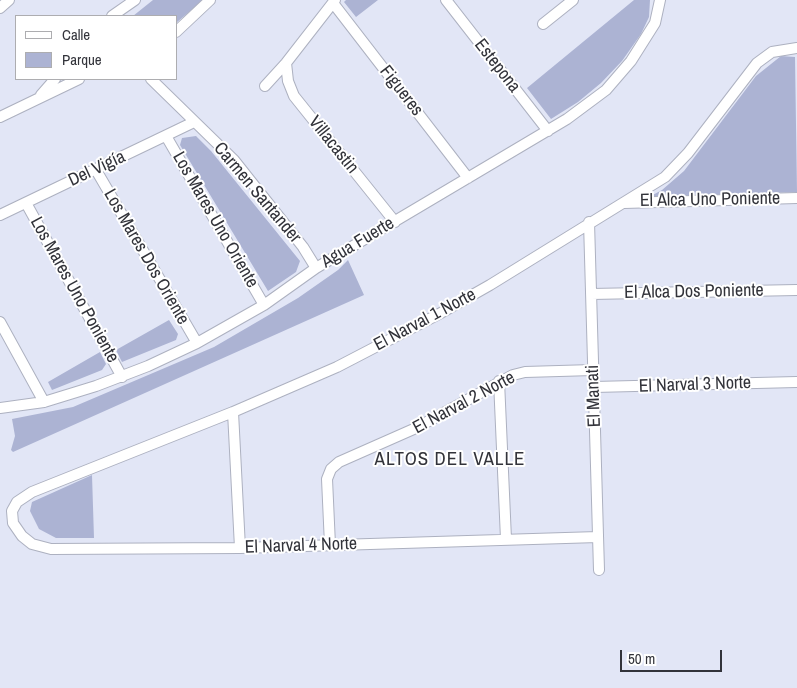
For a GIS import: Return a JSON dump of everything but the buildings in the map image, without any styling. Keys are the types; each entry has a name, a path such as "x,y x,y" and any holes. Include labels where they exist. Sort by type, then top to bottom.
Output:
{"street":[{"path":"0,8 9,0"},
{"path":"113,15 135,0"},
{"path":"178,30 210,0"},
{"name":"Estepona","path":"446,0 548,131"},
{"path":"543,24 573,0"},
{"name":"Agua Fuerte","path":"0,408 44,402 122,377 197,343 264,304 316,268 548,131 582,109 618,78 650,34 658,15 660,0"},
{"path":"265,86 286,63 334,2"},
{"name":"Figueres","path":"334,2 468,178"},
{"name":"El Narval 1 Norte","path":"14,523 12,511 17,502 32,492 233,412 336,366 422,324 498,280 589,222 656,183 677,166 757,63 772,52 797,48"},
{"name":"Villacastin","path":"286,63 288,81 294,96 395,222"},
{"path":"37,100 55,80"},
{"path":"0,117 77,80"},
{"name":"Carmen Santander","path":"152,80 234,160 303,247 316,268"},
{"name":"Del Vigía","path":"0,215 194,122"},
{"name":"Los Mares Uno Oriente","path":"166,136 264,304"},
{"name":"Los Mares Dos Oriente","path":"96,170 197,343"},
{"name":"El Alca Uno Poniente","path":"622,203 797,198"},
{"name":"Los Mares Uno Poniente","path":"26,203 122,377"},
{"name":"El Manati","path":"589,222 598,570"},
{"name":"El Alca Dos Poniente","path":"591,294 797,290"},
{"path":"0,322 44,402"},
{"name":"El Narval 2 Norte","path":"330,545 327,479 334,465 416,428 499,381 525,372 593,370"},
{"path":"499,381 506,540"},
{"name":"El Narval 3 Norte","path":"594,387 797,382"},
{"path":"233,412 240,548"},
{"name":"El Narval 4 Norte","path":"14,523 32,544 51,549 240,548 598,537"}],"green space":[{"path":"153,0 203,0 178,21 178,15 134,15"},
{"path":"346,0 378,0 356,17 344,2"},
{"path":"634,0 650,0 649,17 641,34 622,61 601,83 578,102 551,119 527,88"},
{"path":"781,56 795,57 797,192 649,197 662,190 684,171 756,76"},
{"path":"196,136 211,151 300,261 296,272 268,291 180,145 182,138"},
{"path":"348,260 364,295 13,452 11,450 15,436 12,419 73,407 214,347 298,298 338,270"},
{"path":"169,320 178,334 176,340 122,362 116,350"},
{"path":"100,352 106,364 102,370 52,390 48,382"},
{"path":"92,475 94,538 56,538 39,529 30,511 32,502"}],"district":[{"name":"ALTOS DEL VALLE","path":"450,460"}]}
